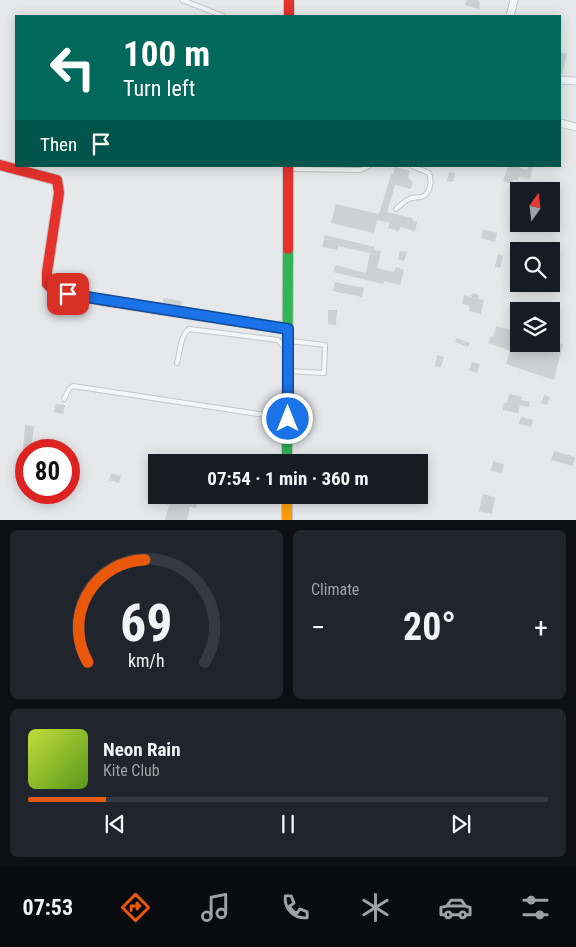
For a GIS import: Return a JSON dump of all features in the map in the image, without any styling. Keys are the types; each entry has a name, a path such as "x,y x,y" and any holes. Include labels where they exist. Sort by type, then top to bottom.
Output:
{"main road":[{"path":"289,0 289,15"},
{"path":"296,0 296,15"},
{"path":"0,165 57,180 59,193 47,272 48,284 52,290 100,300 288,329"},
{"path":"288,454 288,419 292,371 288,355 292,341 288,329 293,167"},
{"path":"293,167 292,371 295,454"},
{"path":"287,504 287,520"},
{"path":"295,504 295,520"}],"street":[{"path":"510,15 514,0"},
{"path":"561,80 576,81"},
{"path":"561,123 576,127"}],"lane":[{"path":"182,0 220,15"},
{"path":"293,167 360,170 367,167"},
{"path":"396,209 406,200 422,197 430,186 431,179 429,173 414,167"},
{"path":"177,363 183,336 189,329 278,340 288,355"},
{"path":"292,341 326,345 324,374 292,371"},
{"path":"64,399 69,389 73,386 288,419"}],"building":[{"path":"467,0 479,0 479,9 465,5"},
{"path":"561,52 567,54 561,74"},
{"path":"395,167 410,171 408,178 413,182 411,189 395,185 387,212 412,218 413,221 417,222 415,231 400,227 399,231 388,228 390,223 377,220 374,233 331,223 336,204 379,214"},
{"path":"508,167 519,167 527,170 528,167 533,167 530,179 519,177 518,180 514,179 510,184 503,181"},
{"path":"449,172 455,173 453,182 447,181"},
{"path":"483,229 497,233 495,242 481,238"},
{"path":"325,235 375,247 374,250 381,251 377,268 394,272 396,267 404,270 400,285 384,281 383,284 333,272 335,265 366,273 370,253 338,246 337,250 322,247"},
{"path":"400,251 407,252 404,261 398,259"},
{"path":"498,254 503,256 500,268 495,267"},
{"path":"335,282 364,288 362,297 333,291"},
{"path":"472,293 479,295 478,299 484,300 481,314 469,311 470,306 462,304 464,295 471,297"},
{"path":"163,298 182,301 181,306 163,303"},
{"path":"328,310 337,310 336,325 328,324"},
{"path":"496,326 510,330 510,351 488,343 491,336 493,337"},
{"path":"457,338 470,343 468,347 455,342"},
{"path":"560,343 563,344 554,380 506,364 510,351 560,352"},
{"path":"437,355 444,357 441,367 435,366"},
{"path":"472,362 480,364 477,373 469,370"},
{"path":"509,394 522,397 521,400 530,402 529,407 520,405 518,413 503,410 504,403 507,403"},
{"path":"544,395 550,397 547,405 541,403"},
{"path":"56,404 65,405 63,414 54,412"},
{"path":"521,417 533,420 531,427 519,424"},
{"path":"25,425 34,426 32,439 24,439"},
{"path":"554,451 575,457 573,466 551,460"},
{"path":"493,461 504,464 502,473 491,471"},
{"path":"111,473 121,476 119,483 109,480"},
{"path":"483,494 495,497 492,514 479,511"},
{"path":"166,504 197,504 196,508 190,507 187,520 165,520 169,505"}],"traffic: fast":[{"path":"287,454 288,249"}],"traffic: slow":[{"path":"287,504 287,520"}],"traffic: jam":[{"path":"289,0 289,15"},
{"path":"0,165 57,180 59,193 47,272 47,284 53,290 100,300 288,329"},
{"path":"288,167 288,249"}],"route":[{"path":"68,294 288,329 288,419"}]}
